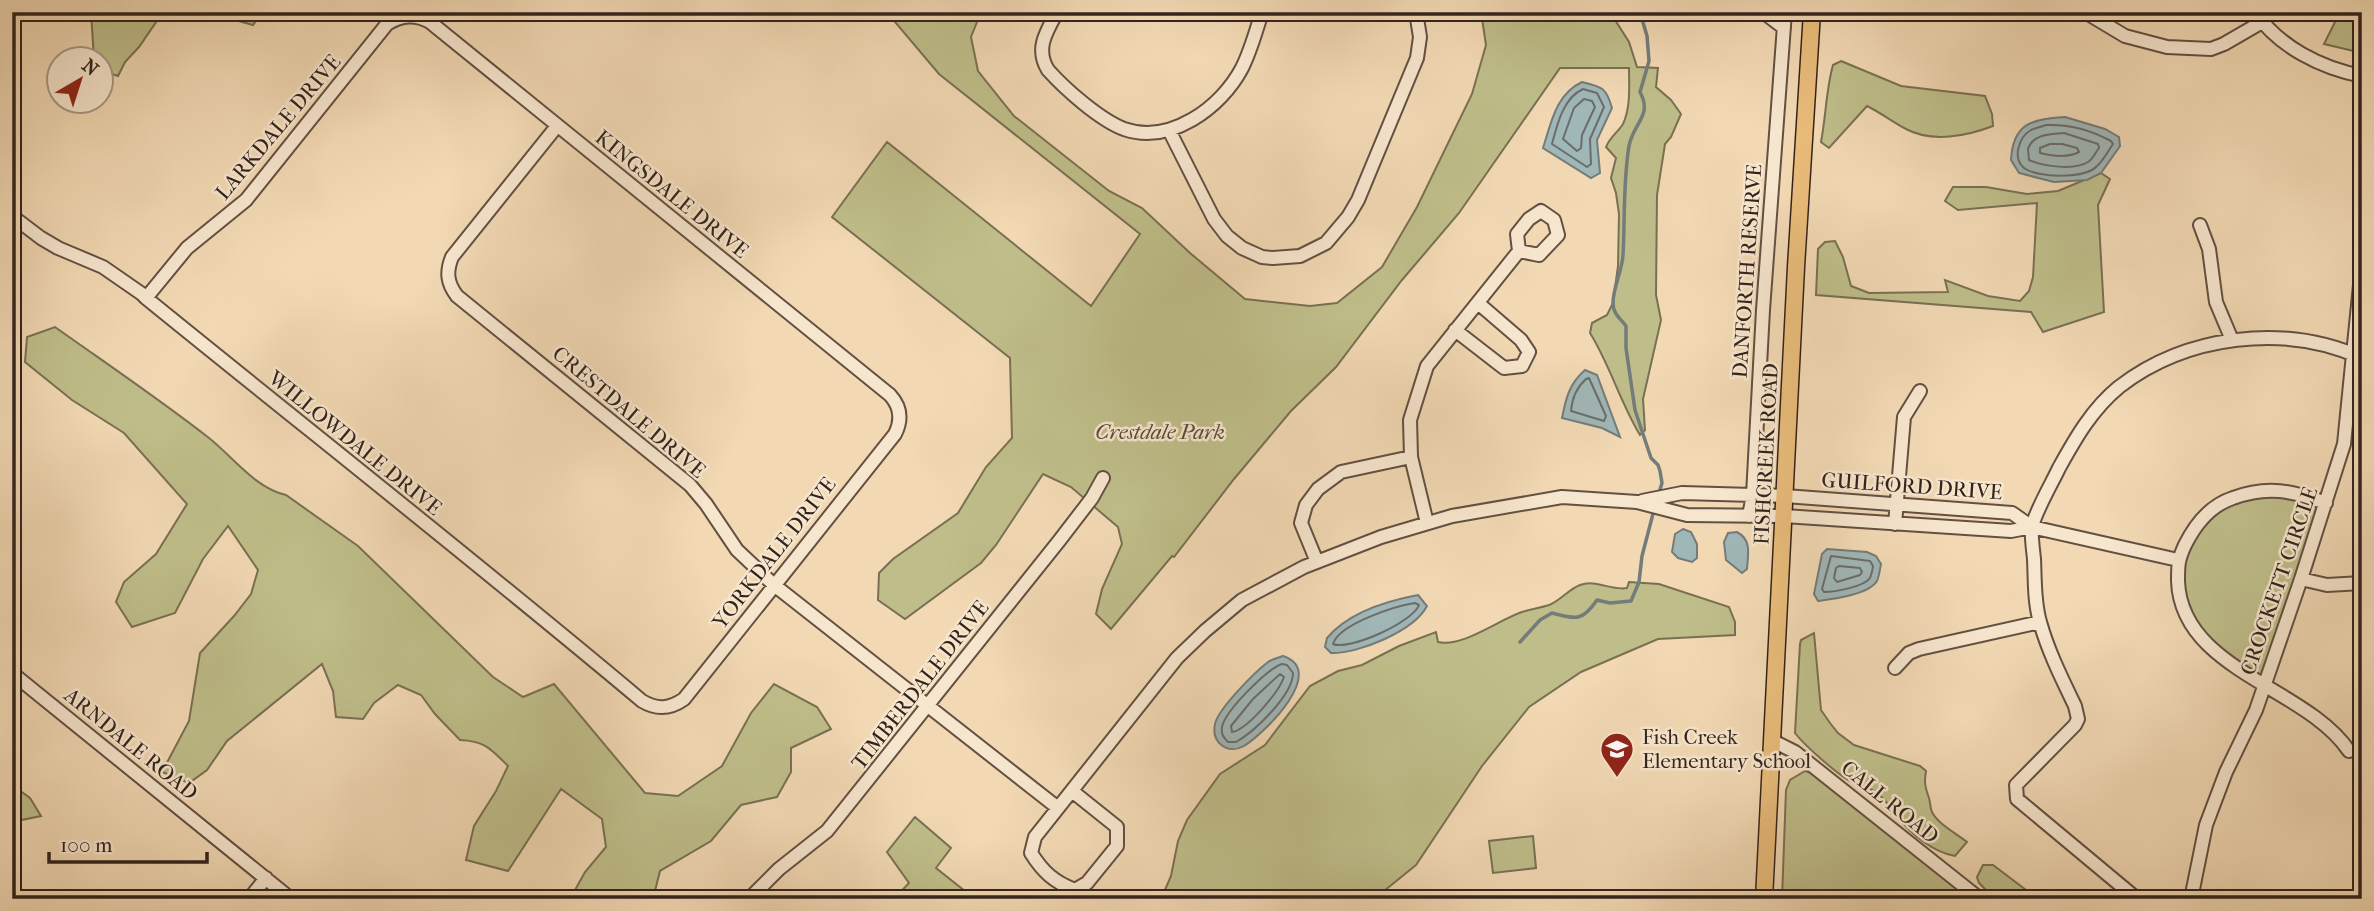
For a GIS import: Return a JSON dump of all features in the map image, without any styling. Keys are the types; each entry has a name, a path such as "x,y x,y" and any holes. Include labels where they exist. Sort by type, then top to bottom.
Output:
{"main road":[{"name":"FISHCREEK ROAD","path":"1764,899 1796,267 1812,12"}],"street":[{"path":"1057,12 1041,46 1048,70 1115,125 1142,133 1169,130 1211,106 1232,84 1243,66 1262,12"},
{"path":"1169,130 1214,219 1227,236 1242,248 1262,257 1291,257 1310,252 1332,237 1358,200 1417,58 1420,37 1416,12"},
{"path":"1763,12 1784,28"},
{"name":"DANFORTH RESERVE","path":"1749,516 1753,495 1763,310 1785,12"},
{"path":"2085,12 2125,36 2167,47 2211,48 2224,44 2259,17 2286,43 2309,58 2337,71 2362,76"},
{"name":"KINGSDALE DRIVE","path":"411,16 430,22 890,395 900,414"},
{"name":"LARKDALE DRIVE","path":"146,298 187,248 246,200 387,24 411,16"},
{"name":"CRESTDALE DRIVE","path":"557,126 452,257 447,271 452,290 690,485 706,503 737,550 774,586 1058,808"},
{"name":"WILLOWDALE DRIVE","path":"12,216 58,248 86,258 115,274 642,701 652,706 667,707"},
{"path":"2200,225 2209,249 2216,302 2232,340"},
{"path":"1427,523 1411,457 1410,420 1427,366 1519,251"},
{"name":"CROCKETT CIRCLE","path":"2191,899 2206,824 2226,772 2256,710 2344,444 2358,356 2362,265"},
{"path":"1455,330 1504,368 1521,366 1529,352 1521,340 1478,303"},
{"path":"2137,899 2017,799 2016,785 2078,719 2040,622 2035,593 2032,527 2078,434 2120,386 2148,370 2176,356 2232,340 2267,337 2305,341 2358,356"},
{"path":"1895,524 1904,417 1920,391"},
{"name":"YORKDALE DRIVE","path":"667,707 684,699 895,434 900,414"},
{"path":"1317,562 1301,523 1306,505 1318,489 1341,472 1411,457"},
{"name":"TIMBERDALE DRIVE","path":"749,899 771,876 827,831 1084,509 1102,478"},
{"path":"2326,503 2302,495 2268,489 2227,500 2208,514 2193,531 2178,559 2179,591 2187,620 2200,637 2214,650 2330,728 2349,751"},
{"name":"GUILFORD DRIVE","path":"1072,790 1177,658 1242,600 1317,562 1381,537 1452,516 1562,497 1663,502 1682,493 1785,496 2012,513 2032,527 2178,559"},
{"name":"GUILFORD DRIVE","path":"1663,502 1687,515 1784,516 2011,531 2032,527"},
{"path":"2301,579 2327,585 2362,583"},
{"path":"1895,668 1909,653 1919,649 2040,622"},
{"name":"ARNDALE ROAD","path":"12,673 291,899"},
{"name":"CALL ROAD","path":"1773,741 1795,752 1980,899"},
{"path":"1072,790 1117,827 1117,846 1087,883 1075,890 1058,883 1042,870 1031,853 1035,837 1072,790"},
{"path":"248,899 266,878"}],"green space":[{"path":"91,12 163,12 125,62 118,76 116,46 93,46"},
{"path":"190,12 261,12 262,13 253,25"},
{"name":"Crestdale Park","path":"890,12 981,12 971,37 978,71 1014,116 1109,191 1142,208 1245,299 1310,306 1337,303 1382,267 1417,207 1472,94 1486,45 1481,12 1610,12 1629,42 1637,67 1658,68 1656,87 1671,100 1681,114 1665,144 1657,195 1656,295 1661,320 1643,399 1645,430 1640,435 1590,333 1592,323 1607,315 1613,303 1618,266 1619,214 1611,178 1616,158 1606,147 1626,117 1629,68 1560,68 1459,213 1402,280 1336,367 1291,411 1174,557 1172,556 1111,629 1096,614 1102,589 1122,544 1118,527 1071,487 1043,474 981,563 905,619 878,600 879,573 893,559 958,513 986,467 1012,438 1010,358 832,217 887,142 1091,306 1140,234 939,74 895,22"},
{"path":"2340,12 2362,12 2362,53 2324,44"},
{"path":"1841,61 1901,86 1985,96 1992,114 1993,126 1961,135 1927,136 1906,129 1867,106 1829,148 1821,142 1827,93 1833,65"},
{"path":"2101,173 2110,179 2098,205 2104,312 2043,332 2031,312 1816,295 1818,249 1825,242 1835,241 1843,257 1851,286 1869,293 1948,292 1945,280 1988,296 2020,301 2029,291 2033,277 2037,203 1958,210 1945,201 1953,187 1986,187 2027,194 2058,191"},
{"path":"55,327 190,424 254,479 286,495 358,546 493,677 523,697 554,684 645,793 678,796 722,766 751,713 774,684 817,707 831,729 791,748 791,772 777,797 741,805 711,841 660,871 653,899 570,899 585,872 606,847 602,819 561,789 508,871 466,860 474,826 508,766 487,747 460,740 421,695 398,685 374,703 363,719 336,717 333,691 322,664 227,741 207,770 189,783 162,772 189,721 200,653 251,594 258,570 228,526 203,559 175,613 132,627 116,602 124,582 156,554 187,504 124,433 72,400 25,362 27,337"},
{"path":"2247,493 2326,503 2264,685 2187,620 2178,560 2208,514"},
{"path":"1629,582 1659,584 1729,607 1735,622 1735,635 1658,639 1581,672 1529,707 1482,766 1416,865 1374,899 1161,899 1171,876 1178,841 1187,820 1220,774 1265,745 1310,686 1338,671 1362,665 1399,646 1436,632 1438,642 1448,643 1469,637 1512,616 1553,603 1580,585 1592,583 1627,588"},
{"path":"1814,633 1821,710 1838,733 1854,745 1920,766 1926,771 1925,784 1933,814 1967,842 1955,856 1931,847 1916,836 1880,796 1842,776 1795,733 1800,644 1801,640"},
{"path":"1805,771 1821,776 1972,899 1782,899 1786,790 1790,780"},
{"path":"12,785 30,798 41,816 12,822"},
{"path":"915,817 951,848 936,868 975,899 894,899 909,883 887,852"},
{"path":"1533,836 1536,868 1493,873 1489,841"},
{"path":"1983,865 1993,865 2038,899 1995,899 1979,883 1977,877"}],"water":[{"path":"1582,82 1602,89 1612,108 1597,140 1600,173 1591,178 1543,148 1560,102 1573,87"},
{"path":"2065,117 2105,129 2119,137 2120,146 2101,173 2087,180 2054,182 2019,173 2011,160 2020,131 2026,125 2043,119"},
{"path":"1585,370 1597,375 1620,437 1602,428 1562,418 1569,392"},
{"path":"1683,529 1691,532 1697,544 1697,558 1692,562 1678,558 1672,552 1675,534"},
{"path":"1737,532 1745,539 1748,548 1747,569 1742,573 1726,560 1724,542 1728,533"},
{"path":"1827,549 1867,552 1876,556 1881,564 1877,581 1858,593 1818,601 1814,594 1822,554"},
{"path":"1418,595 1427,606 1398,632 1356,650 1331,653 1325,647 1327,638 1336,629 1357,615"},
{"path":"1283,656 1295,664 1299,675 1296,688 1288,702 1265,729 1244,746 1232,749 1222,746 1214,731 1223,709 1262,667"}],"waterway":[{"path":"1640,12 1647,36 1649,61 1640,92 1643,114 1629,146 1623,255 1613,307 1626,326 1626,348 1635,410 1651,458 1660,471 1662,483 1659,493"},
{"path":"1520,642 1540,620 1552,613 1578,617 1587,612 1597,600 1610,603 1631,601 1639,582 1642,556 1654,510"}],"place":[{"name":"Fish Creek Elementary School","path":"1617,779"}]}
